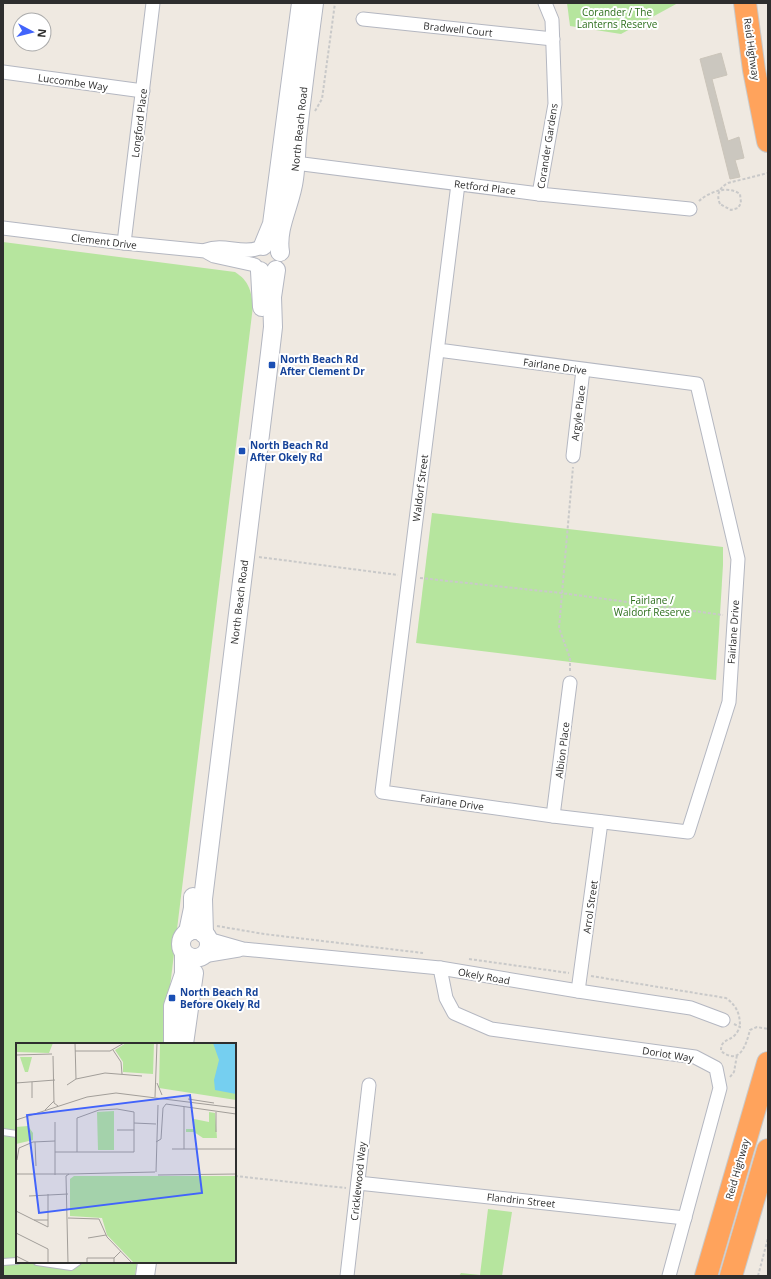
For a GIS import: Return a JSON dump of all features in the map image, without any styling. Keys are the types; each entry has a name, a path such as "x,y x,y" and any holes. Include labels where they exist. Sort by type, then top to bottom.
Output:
{"highway":[{"name":"Reid Highway","path":"746,3 754,70 768,141"},
{"name":"Reid Highway","path":"706,1276 768,1063"},
{"path":"731,1276 768,1150"}],"main road":[{"name":"North Beach Road","path":"263,260 273,246 280,252 278,242 280,229 289,204 288,162 301,3"},
{"name":"North Beach Road","path":"184,1043 190,994 200,943 203,899 273,327 272,297 263,260 288,162 297,140 314,3"},
{"name":"North Beach Road","path":"173,1043 173,1006 184,974 200,943"},
{"path":"145,1276 147,1263"},
{"path":"156,1276 158,1263"}],"street":[{"name":"Longford Place","path":"124,243 153,3"},
{"name":"Corander Gardens","path":"539,194 555,104 552,20 545,3"},
{"name":"Bradwell Court","path":"363,19 553,39"},
{"name":"Luccombe Way","path":"3,72 142,91"},
{"name":"Retford Place","path":"288,162 539,194 690,210"},
{"name":"Waldorf Street","path":"382,792 458,184"},
{"name":"Clement Drive","path":"3,228 124,243 205,251 214,256 263,260"},
{"name":"Fairlane Drive","path":"382,792 553,816 688,832 729,702 738,559 697,384 438,350"},
{"name":"Argyle Place","path":"573,456 583,370"},
{"name":"Albion Place","path":"553,816 570,683"},
{"name":"Arrol Street","path":"578,991 601,822"},
{"name":"Okely Road","path":"200,943 242,949 440,968 691,1008 723,1020"},
{"name":"Okely Road","path":"200,943 242,949"},
{"name":"Doriot Way","path":"440,968 446,998 454,1013 491,1029 695,1057 716,1068 720,1088 669,1276"},
{"name":"Cricklewood Way","path":"347,1276 369,1085"},
{"name":"Flandrin Street","path":"358,1186 685,1218"}],"lane":[{"path":"3,1132 16,1134"},
{"path":"3,1262 16,1261"},
{"path":"44,1263 71,1267 77,1263"}],"path":[{"path":"313,116 322,99 335,3"},
{"path":"690,210 704,196 711,193 729,190 740,194 741,203 738,208 731,210 720,204 718,194 722,186 728,183 768,173"},
{"path":"570,683 570,658 558,628 574,472 573,456"},
{"path":"258,557 561,593 734,617"},
{"path":"200,943 264,934 426,954"},
{"path":"466,959 580,974 726,998 737,1008 740,1015 740,1027 734,1035 724,1041 721,1045 721,1051 727,1056 737,1055 746,1047 750,1030 757,1027 768,1029"},
{"path":"723,1020 740,1027"},
{"path":"720,1088 734,1072 737,1055"},
{"path":"236,1176 358,1186"},
{"path":"758,1276 768,1238"}],"green space":[{"name":"Corander / The Lanterns Reserve","path":"567,3 678,3 621,34 570,26"},
{"path":"3,242 235,272 246,282 253,306 163,1043 16,1043 16,1263 137,1263 135,1276 3,1276"},
{"name":"Fairlane / Waldorf Reserve","path":"432,513 723,547 716,680 416,643"},
{"path":"488,1209 512,1212 502,1276 459,1276 461,1273 480,1275"}],"building":[{"path":"721,53 727,75 712,79 728,141 739,137 744,158 735,160 740,177 730,179 700,59"}],"place":[{"name":"North Beach Rd After Clement Dr","path":"272,365"},
{"name":"North Beach Rd After Okely Rd","path":"242,451"},
{"name":"North Beach Rd Before Okely Rd","path":"172,998"}]}
